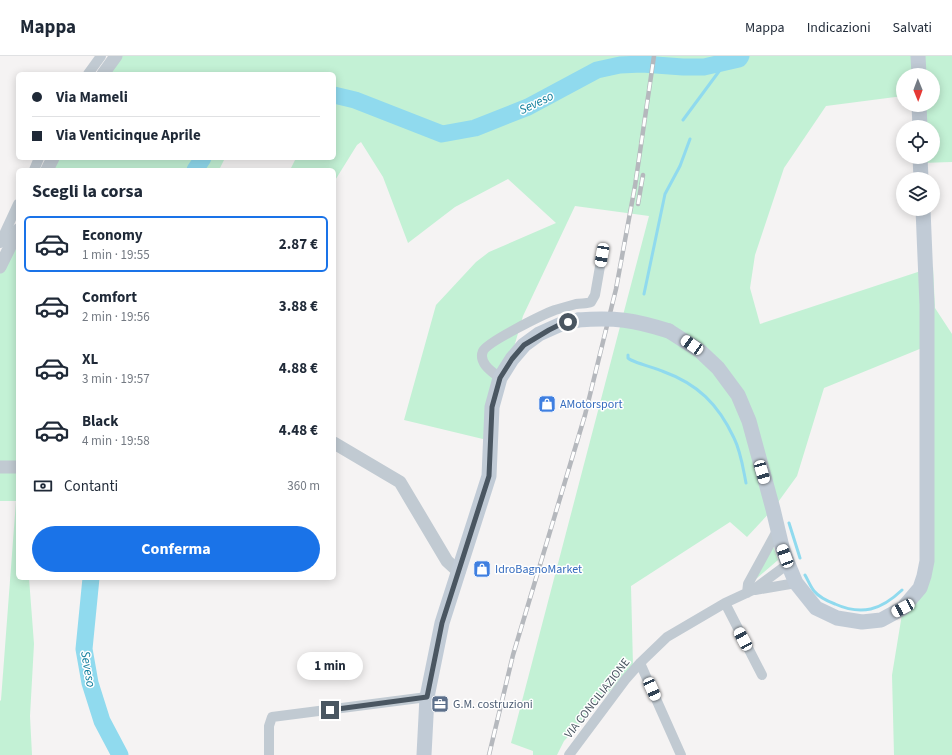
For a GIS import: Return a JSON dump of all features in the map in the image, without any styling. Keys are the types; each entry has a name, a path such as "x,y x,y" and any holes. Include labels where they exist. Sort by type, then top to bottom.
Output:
{"main road":[{"path":"918,56 919,68"},
{"path":"424,755 427,697 442,623 489,476 492,407 500,378 512,359 524,345 539,334 559,325 578,320 619,318 643,322 669,331 700,351 718,368 738,395 749,421 782,547 796,584 816,608 837,618 862,622 881,620 903,608 920,588 927,562 927,271 923,216"}],"street":[{"path":"89,72 101,56"},
{"path":"104,72 116,56"},
{"path":"0,243 16,208"},
{"path":"0,267 16,234"},
{"path":"500,378 489,370 482,360 483,352 488,345 555,310 591,302 595,295 602,255"},
{"path":"336,444 400,482 447,562 459,572"},
{"path":"0,467 16,467"},
{"path":"750,591 748,584 778,529"},
{"path":"750,591 788,564"},
{"path":"750,591 796,584"},
{"name":"VIA CONCILIAZIONE","path":"569,755 625,680 667,637 725,603 750,591"},
{"path":"725,603 762,675"},
{"path":"640,663 681,755"},
{"path":"269,755 269,726 272,717 427,697"}],"green space":[{"path":"114,56 952,56 952,162 940,162 940,120 920,120 919,112 940,112 940,68 896,68 896,97 826,106 784,168 755,255 750,288 760,324 933,267 935,308 952,334 952,755 894,755 892,675 903,608 920,588 927,346 824,388 797,476 773,509 747,537 730,522 631,586 633,666 564,741 557,755 533,755 533,751 511,743 649,216 575,206 523,316 487,440 404,420 436,305 476,262 489,252 556,223 508,179 455,207 408,243 383,177 361,142 357,145 336,179 336,168 291,168 295,160 336,160 336,72 103,72"},
{"path":"52,160 224,160 220,168 48,168"},
{"path":"16,234 16,501 0,501 0,267"},
{"path":"16,501 16,580 29,580 34,644 30,716 32,755 0,755 1,700"},
{"path":"773,546 778,560 756,579"}],"waterway":[{"name":"Seveso","path":"336,95 355,100 442,134 475,128 528,107 597,70 620,65 642,64 704,67 739,59 741,56"},
{"path":"683,120 720,70 723,63"},
{"path":"644,294 665,194 680,166 690,139"},
{"name":"Seveso","path":"196,168 202,160"},
{"path":"628,355 630,360 675,376 686,382 714,405 728,426 736,443 742,460 746,483"},
{"path":"789,523 800,558"},
{"path":"805,575 813,589 821,597 845,608 854,610 871,609 879,606 902,590"},
{"name":"Seveso","path":"91,580 84,649 90,683 102,721 120,755"}],"railway":[{"path":"489,755 513,655 585,415 616,289 635,186 654,56"},
{"path":"638,204 643,175"}],"place":[{"name":"AMotorsport","path":"547,404"},
{"name":"IdroBagnoMarket","path":"482,569"},
{"name":"G.M. costruzioni","path":"440,704"}],"route":[{"path":"330,710 427,697 442,623 478,515 489,476 492,407 500,378 512,359 524,345 539,334 568,322"}]}
